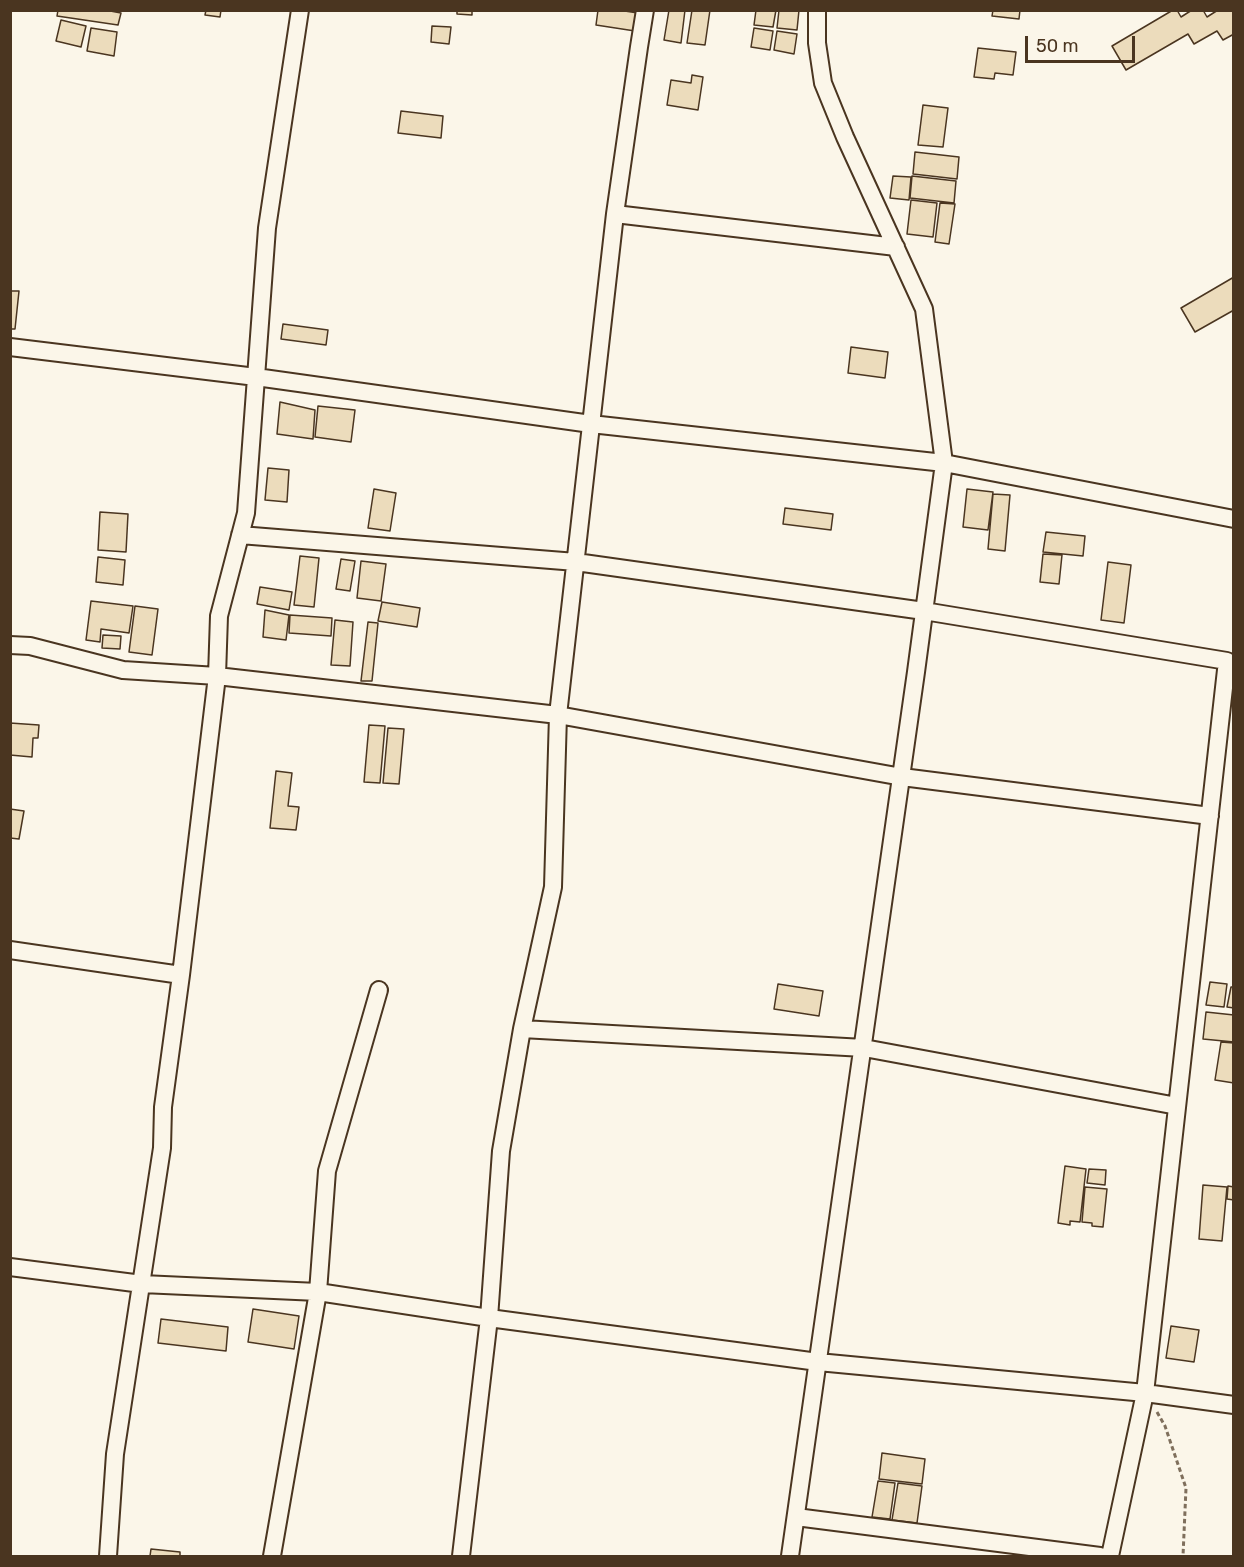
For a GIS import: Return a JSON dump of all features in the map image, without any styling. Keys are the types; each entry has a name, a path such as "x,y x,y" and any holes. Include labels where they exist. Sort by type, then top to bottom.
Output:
{"street":[{"path":"108,1557 115,1454 162,1148 163,1107 217,676 219,616 246,513 267,228 300,10"},
{"path":"461,1557 489,1318 501,1152 522,1029 553,887 558,715 615,214 645,10"},
{"path":"790,1557 864,1048 944,463 924,309 845,137 823,83 817,10"},
{"path":"615,214 896,248"},
{"path":"10,347 591,424 944,463 1233,519"},
{"path":"240,535 576,562 924,611 1227,661 1145,1393 1110,1557"},
{"path":"10,645 30,646 123,670 217,676 558,715 902,777 1210,816"},
{"path":"10,950 181,975"},
{"path":"272,1557 318,1292 327,1171 379,990"},
{"path":"522,1029 864,1048 1177,1106"},
{"path":"10,1267 142,1284 318,1292 489,1318 818,1362 1145,1393 1233,1405"},
{"path":"796,1517 1100,1557"}],"path":[{"path":"1145,1393 1166,1426 1186,1488 1184,1557"}],"building":[{"path":"58,10 105,10 121,13 118,25 57,16"},
{"path":"206,10 221,10 220,17 205,15"},
{"path":"457,10 472,10 472,15 457,14"},
{"path":"598,10 638,13 635,31 596,25"},
{"path":"669,10 685,10 681,43 664,40"},
{"path":"692,10 710,10 705,45 687,43"},
{"path":"756,10 776,10 773,27 754,25"},
{"path":"779,10 799,10 797,30 777,28"},
{"path":"993,10 1020,10 1019,19 992,16"},
{"path":"1173,10 1177,10 1181,17 1192,10 1203,10 1207,17 1218,10 1234,10 1234,34 1223,40 1217,31 1194,44 1188,34 1126,70 1112,46"},
{"path":"61,20 86,26 81,47 56,41"},
{"path":"432,26 451,27 449,44 431,42"},
{"path":"91,28 117,32 114,56 87,51"},
{"path":"754,28 773,31 770,50 751,47"},
{"path":"777,31 797,34 794,54 774,50"},
{"path":"978,48 1016,52 1013,75 995,73 994,79 974,77"},
{"path":"692,75 703,77 698,110 667,105 671,80 691,83"},
{"path":"923,105 948,108 943,147 918,145"},
{"path":"401,111 443,116 441,138 398,133"},
{"path":"915,152 959,157 957,179 913,174"},
{"path":"893,176 911,177 909,200 890,198"},
{"path":"912,176 956,181 954,203 910,198"},
{"path":"911,200 937,203 933,237 907,234"},
{"path":"940,203 955,204 949,244 935,242"},
{"path":"1234,277 1234,310 1195,332 1181,308"},
{"path":"10,291 19,291 15,329 10,329"},
{"path":"283,324 328,330 326,345 281,339"},
{"path":"851,347 888,352 885,378 848,373"},
{"path":"280,402 315,410 313,439 277,434"},
{"path":"318,406 355,410 351,442 315,437"},
{"path":"268,468 289,470 287,502 265,500"},
{"path":"374,489 396,493 390,531 368,528"},
{"path":"967,489 993,492 988,530 963,527"},
{"path":"993,494 1010,495 1005,551 988,549"},
{"path":"785,508 833,514 831,530 783,524"},
{"path":"100,512 128,514 126,552 98,550"},
{"path":"1046,532 1085,536 1083,556 1043,552"},
{"path":"1043,554 1062,555 1059,584 1040,582"},
{"path":"300,556 319,558 314,607 294,605"},
{"path":"98,557 125,560 123,585 96,582"},
{"path":"341,559 355,561 350,591 336,589"},
{"path":"361,561 386,564 381,601 357,598"},
{"path":"1108,562 1131,565 1124,623 1101,620"},
{"path":"260,587 292,592 289,610 257,604"},
{"path":"91,601 133,606 129,633 101,629 100,642 86,640"},
{"path":"382,602 420,608 417,627 378,621"},
{"path":"135,606 158,609 152,655 129,652"},
{"path":"265,610 289,615 286,640 263,637"},
{"path":"290,615 332,618 331,636 289,633"},
{"path":"335,620 353,622 350,666 331,665"},
{"path":"368,622 378,623 372,681 361,681"},
{"path":"103,635 121,636 120,649 102,648"},
{"path":"10,723 39,725 38,738 33,738 32,757 10,755"},
{"path":"369,725 385,726 380,783 364,782"},
{"path":"388,728 404,729 399,784 383,783"},
{"path":"276,771 292,773 288,806 299,807 296,830 270,828"},
{"path":"10,809 24,811 19,839 10,838"},
{"path":"1210,982 1227,984 1224,1007 1206,1005"},
{"path":"778,984 823,991 819,1016 774,1009"},
{"path":"1231,987 1234,987 1234,1008 1227,1007"},
{"path":"1206,1012 1234,1015 1234,1042 1203,1039"},
{"path":"1221,1042 1234,1043 1234,1083 1215,1080"},
{"path":"1065,1166 1086,1169 1080,1222 1070,1221 1070,1225 1058,1223"},
{"path":"1089,1169 1106,1170 1105,1185 1087,1183"},
{"path":"1203,1185 1227,1187 1222,1241 1199,1239"},
{"path":"1228,1186 1234,1187 1234,1200 1227,1199"},
{"path":"1085,1187 1107,1189 1103,1227 1082,1222"},
{"path":"253,1309 299,1316 294,1349 248,1342"},
{"path":"161,1319 228,1327 226,1351 158,1343"},
{"path":"1171,1326 1199,1330 1194,1362 1166,1358"},
{"path":"882,1453 925,1459 922,1484 879,1479"},
{"path":"878,1481 895,1483 890,1519 872,1517"},
{"path":"898,1483 922,1486 917,1523 892,1520"},
{"path":"151,1549 180,1552 180,1556 150,1556"}]}
